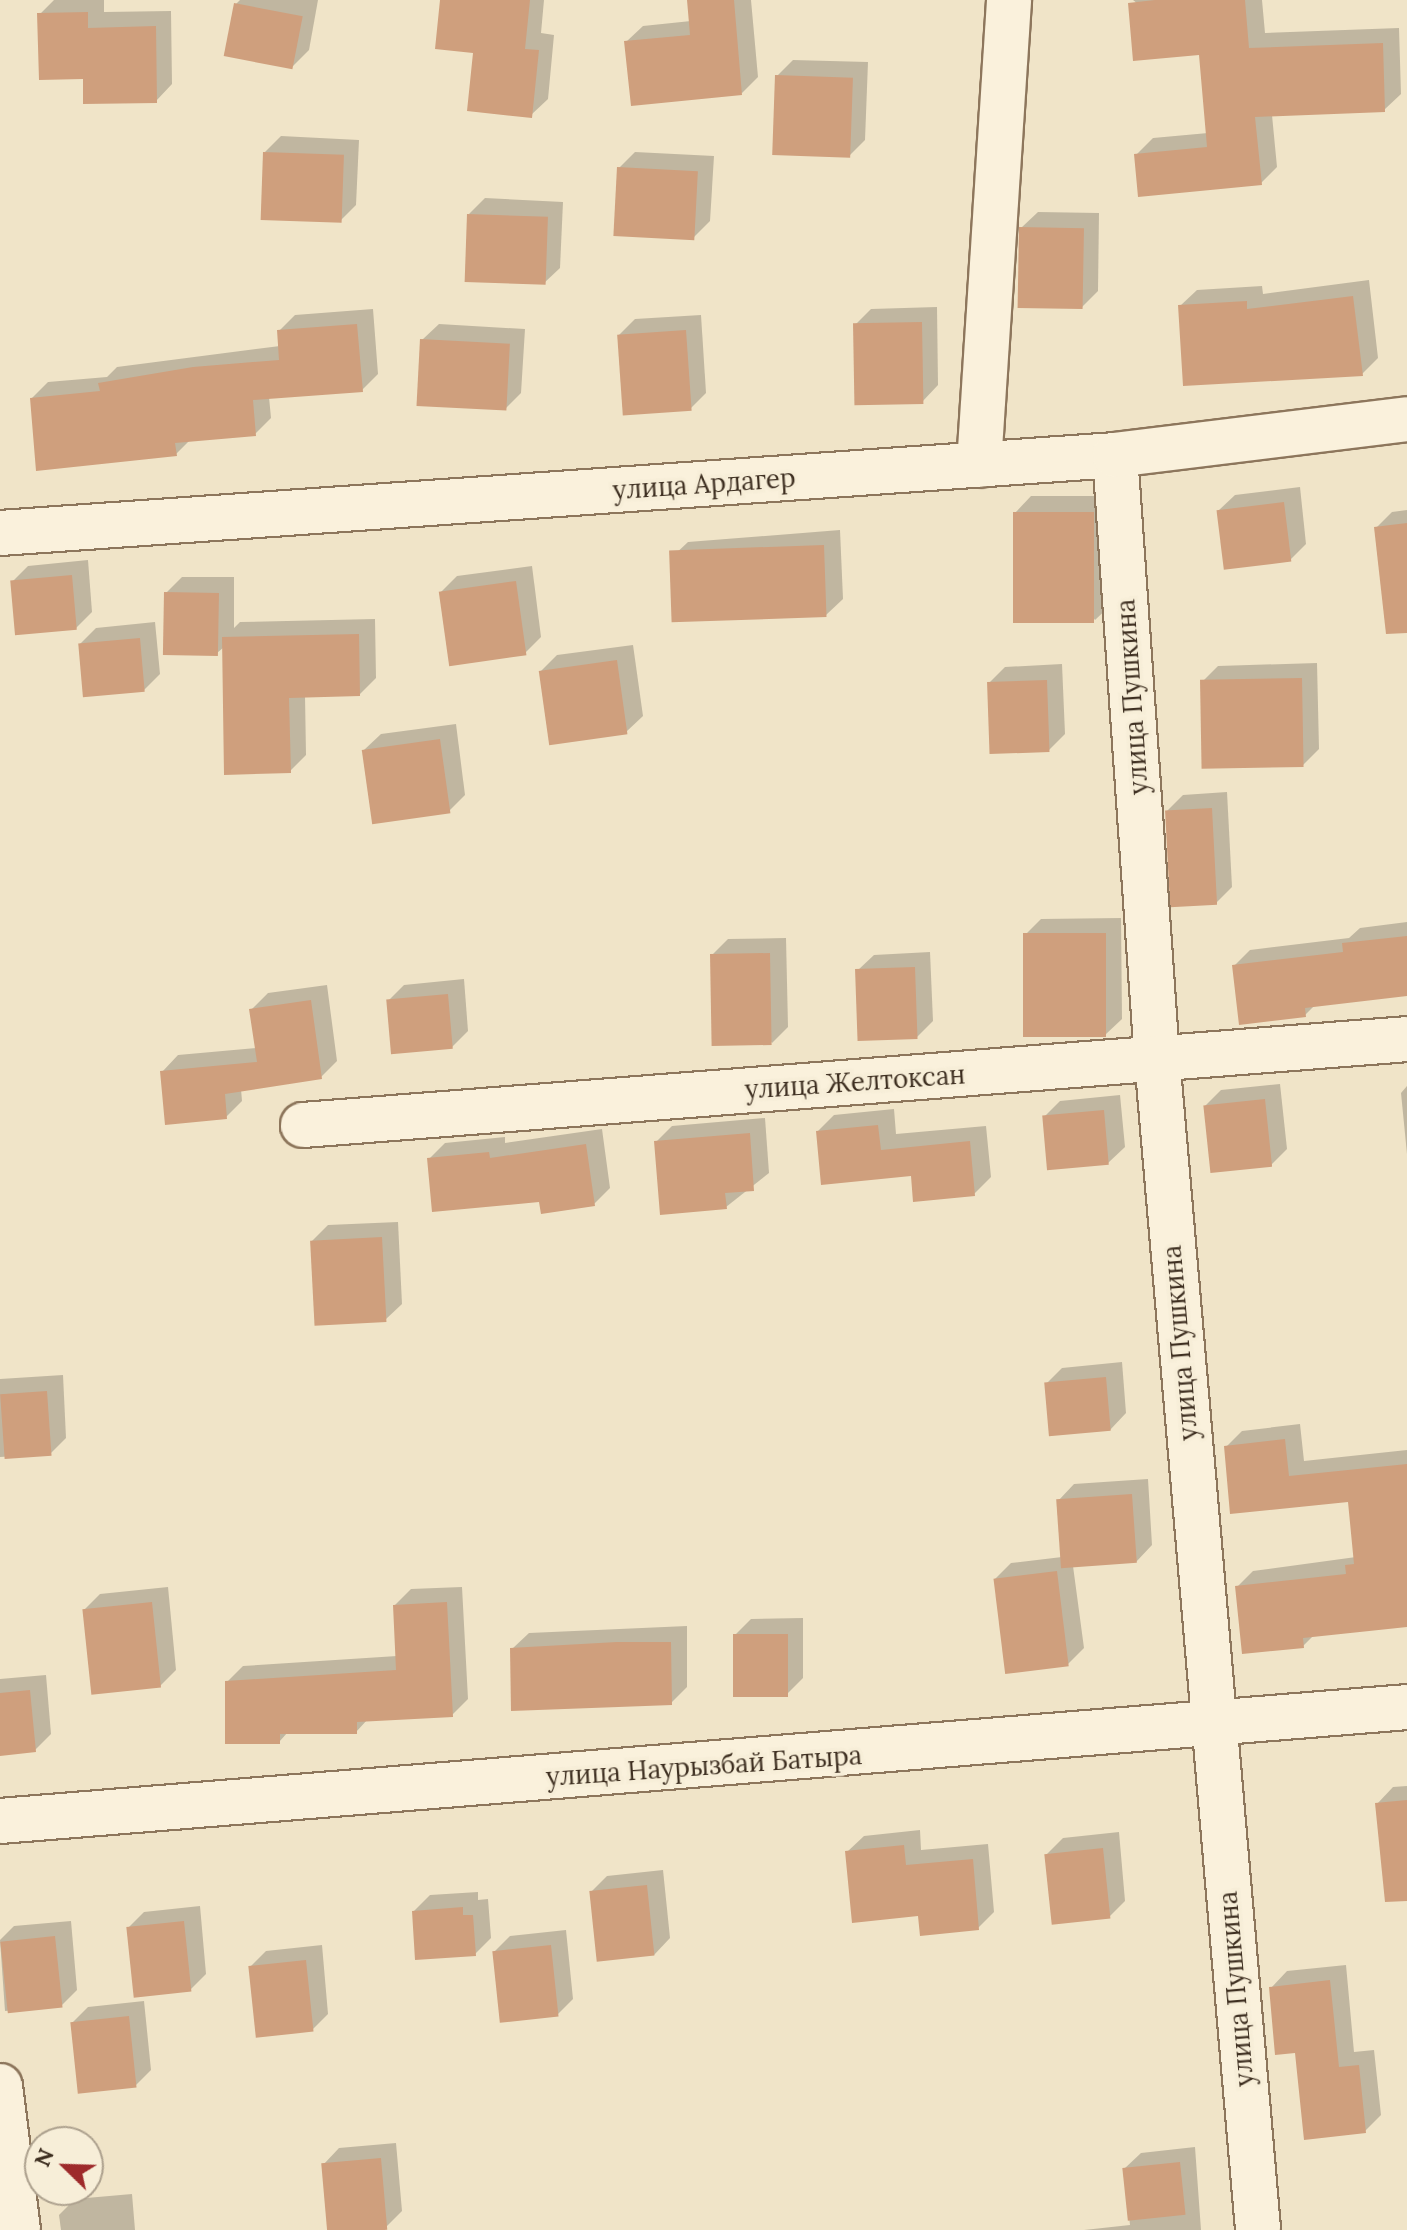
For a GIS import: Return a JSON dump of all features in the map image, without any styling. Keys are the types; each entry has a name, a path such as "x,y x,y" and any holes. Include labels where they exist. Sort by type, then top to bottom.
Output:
{"street":[{"path":"979,465 1009,0"},
{"name":"улица Ардагер","path":"0,533 1115,455 1407,419"},
{"name":"улица Пушкина","path":"1115,455 1157,1058 1211,1726 1258,2230"},
{"name":"улица Желтоксан","path":"303,1125 1407,1039"},
{"name":"улица Наурызбай Батыра","path":"0,1821 1211,1726 1407,1707"},
{"path":"0,2086 18,2230"}],"building":[{"path":"440,0 530,0 525,49 539,50 532,118 467,111 473,53 435,49"},
{"path":"687,0 734,0 742,95 631,106 624,41 690,35"},
{"path":"1245,0 1249,48 1383,43 1385,112 1255,117 1262,185 1138,197 1134,154 1207,147 1199,55 1133,61 1128,3"},
{"path":"234,3 303,16 292,69 224,56"},
{"path":"88,12 88,28 156,26 157,103 83,104 83,79 39,80 37,13"},
{"path":"775,75 853,78 850,158 772,155"},
{"path":"263,152 344,155 342,223 261,220"},
{"path":"617,167 698,171 694,240 613,236"},
{"path":"467,214 548,217 546,285 465,282"},
{"path":"1019,227 1084,228 1083,309 1018,308"},
{"path":"1353,296 1363,376 1183,386 1178,305 1247,301 1247,309"},
{"path":"922,322 923,404 854,405 853,323"},
{"path":"357,324 363,392 253,400 256,436 175,443 177,456 36,471 30,398 100,391 98,383 193,367 279,360 277,330"},
{"path":"686,330 692,411 623,416 617,335"},
{"path":"420,339 510,344 506,411 416,406"},
{"path":"1284,502 1291,562 1224,570 1217,510"},
{"path":"1013,512 1094,512 1094,623 1013,623"},
{"path":"1407,523 1407,633 1386,634 1374,527"},
{"path":"824,545 827,617 672,622 669,550"},
{"path":"72,575 77,630 15,635 10,580"},
{"path":"516,581 526,655 449,666 439,592"},
{"path":"164,592 219,593 218,656 163,655"},
{"path":"359,634 360,696 289,698 291,773 224,775 222,637"},
{"path":"140,638 145,692 83,697 78,643"},
{"path":"617,660 627,734 549,745 539,671"},
{"path":"1302,678 1304,767 1202,769 1200,680"},
{"path":"1047,680 1050,752 990,754 987,682"},
{"path":"440,739 450,813 372,824 362,750"},
{"path":"1212,808 1217,905 1170,907 1165,810"},
{"path":"1023,933 1106,933 1106,1037 1023,1037"},
{"path":"1407,936 1407,996 1305,1008 1306,1017 1239,1025 1232,965 1343,952 1342,943"},
{"path":"770,953 772,1045 712,1046 710,954"},
{"path":"915,967 918,1039 858,1041 855,969"},
{"path":"448,994 453,1049 391,1054 386,999"},
{"path":"311,1000 322,1079 225,1094 227,1119 165,1125 160,1071 257,1062 249,1009"},
{"path":"1265,1099 1272,1167 1210,1173 1203,1105"},
{"path":"1104,1110 1109,1165 1047,1170 1042,1115"},
{"path":"878,1125 881,1150 970,1141 975,1196 913,1202 911,1176 821,1185 816,1131"},
{"path":"750,1133 754,1191 725,1193 727,1209 660,1215 654,1141"},
{"path":"586,1144 595,1206 541,1214 539,1202 432,1212 427,1158 489,1152 490,1158"},
{"path":"382,1237 386,1322 315,1326 310,1241"},
{"path":"1106,1377 1111,1431 1049,1436 1044,1382"},
{"path":"47,1391 52,1456 5,1459 0,1394"},
{"path":"1285,1439 1289,1476 1407,1464 1407,1627 1303,1638 1304,1648 1242,1654 1235,1586 1346,1574 1345,1565 1354,1564 1348,1502 1230,1514 1224,1446"},
{"path":"1132,1494 1137,1563 1061,1568 1056,1499"},
{"path":"1057,1571 1069,1666 1005,1674 993,1579"},
{"path":"152,1602 161,1688 91,1695 82,1609"},
{"path":"447,1602 453,1717 357,1722 357,1734 280,1734 280,1744 225,1744 225,1681 396,1670 393,1605"},
{"path":"733,1634 788,1634 788,1697 733,1697"},
{"path":"671,1642 672,1705 511,1711 510,1648"},
{"path":"30,1690 36,1752 0,1756 0,1693"},
{"path":"1407,1800 1407,1901 1385,1902 1375,1803"},
{"path":"904,1845 906,1865 973,1859 979,1930 920,1936 918,1916 852,1923 845,1851"},
{"path":"1103,1848 1110,1919 1052,1925 1044,1854"},
{"path":"647,1885 654,1956 597,1962 589,1891"},
{"path":"463,1907 463,1915 473,1915 476,1956 415,1960 412,1911"},
{"path":"184,1921 191,1992 134,1998 126,1927"},
{"path":"55,1936 63,2008 8,2013 0,1942"},
{"path":"551,1945 559,2017 500,2023 492,1951"},
{"path":"306,1960 314,2032 256,2038 248,1966"},
{"path":"1330,1980 1339,2067 1359,2065 1366,2133 1304,2140 1295,2053 1275,2055 1269,1987"},
{"path":"129,2016 137,2088 78,2094 70,2022"},
{"path":"381,2158 387,2230 327,2230 321,2163"},
{"path":"1180,2162 1186,2215 1128,2221 1122,2168"}]}
